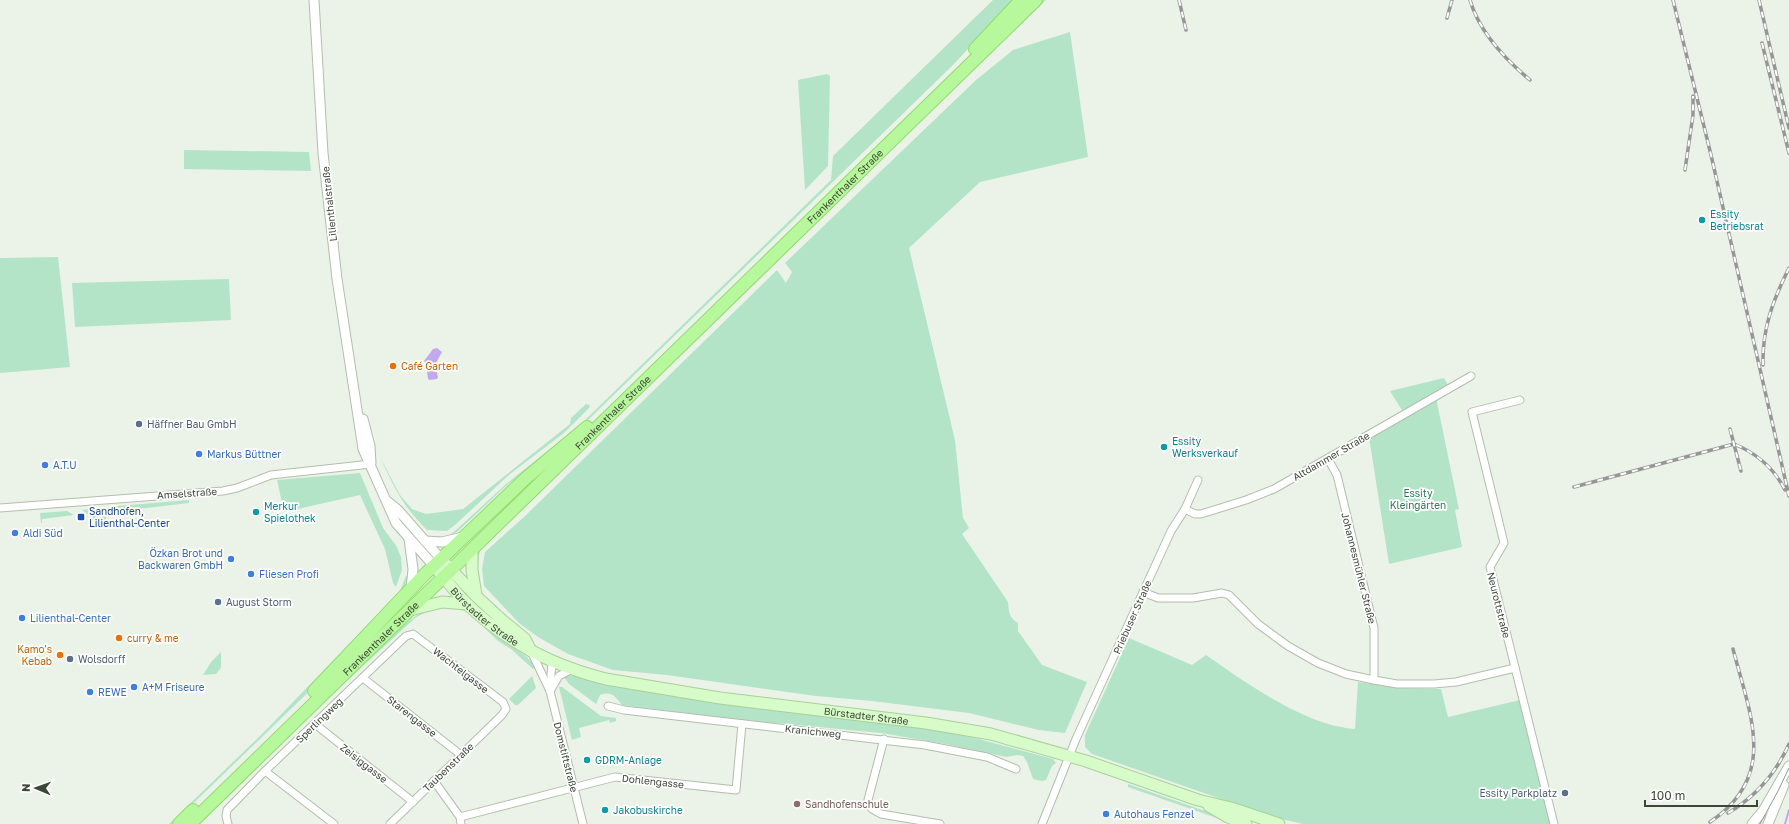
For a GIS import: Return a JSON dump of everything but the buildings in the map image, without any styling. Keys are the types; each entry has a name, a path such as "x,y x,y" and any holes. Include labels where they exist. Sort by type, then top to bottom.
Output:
{"main road":[{"name":"Frankenthaler Straße","path":"179,824 319,687 437,563 526,478 587,427 972,52 1021,0"},
{"name":"Frankenthaler Straße","path":"190,824 1036,0"},
{"path":"472,550 472,570 476,596"},
{"path":"437,563 447,573"},
{"name":"Bürstadter Straße","path":"447,573 525,639 530,651"},
{"name":"Bürstadter Straße","path":"447,573 450,587 496,629 530,651 572,669 606,679 720,698 926,723 991,734 1069,756 1198,800 1231,808 1279,824"},
{"path":"410,610 442,602 467,604"},
{"name":"Bürstadter Straße","path":"1198,800 1228,817 1246,824"}],"street":[{"name":"Lilienthalstraße","path":"314,0 316,56 327,190 337,279 363,449 396,523 409,539 437,563"},
{"name":"Altdammer Straße","path":"1185,509 1195,514 1201,514 1246,500 1274,489 1471,376"},
{"name":"Neurottstraße","path":"1520,400 1472,412 1504,543 1490,567 1554,824"},
{"name":"Johannesmühler Straße","path":"1328,459 1337,475 1374,628 1374,680"},
{"name":"Amselstraße","path":"0,508 223,491 236,488 271,475 371,464"},
{"name":"Priebuser Straße","path":"1042,824 1069,756 1143,592 1171,531 1185,509 1198,480"},
{"name":"Lilienthalstraße","path":"387,501 398,510 425,541 437,563"},
{"path":"425,541 442,542 465,537"},
{"path":"409,539 413,569 411,589"},
{"path":"1143,592 1158,598 1193,598 1222,593 1229,595 1258,624 1288,646 1318,663 1346,674 1374,680 1397,684 1434,684 1456,682 1515,668"},
{"name":"Sperlingweg","path":"228,824 226,816 227,810 265,771 406,636 414,634"},
{"name":"Wachtelgasse","path":"414,634 503,702 506,709"},
{"path":"530,651 550,691"},
{"path":"550,691 552,661"},
{"path":"550,691 559,676 572,669"},
{"name":"Starengasse","path":"363,678 461,755"},
{"name":"Domstiftstraße","path":"550,691 583,824"},
{"name":"Kranichweg","path":"608,706 624,710 925,744 987,757 1016,769"},
{"name":"Taubenstraße","path":"390,824 502,715 506,709"},
{"name":"Zeisiggasse","path":"315,724 413,802"},
{"name":"Dohlengasse","path":"460,820 614,777 736,790 742,724"},
{"path":"884,739 868,800 872,809 881,814 940,824"},
{"path":"1752,824 1763,811 1789,766"},
{"path":"265,771 334,824"},
{"path":"1768,824 1789,771"},
{"path":"434,781 460,820"}],"green space":[{"path":"993,0 1013,0 954,64 587,421 506,486 457,532 448,536 505,485 580,425 831,180 833,156"},
{"path":"1041,0 1046,0 480,550 477,570 475,559 478,549"},
{"path":"1070,32 1088,157 980,182 909,248 955,440 963,518 969,528 962,534 1008,602 1011,617 1018,623 1018,631 1042,665 1087,682 1065,733 1039,730 969,713 872,701 816,696 667,675 613,670 568,654 538,637 519,623 484,586 482,569 485,552 524,517 777,270 786,283 792,272 785,263 976,80 1013,50"},
{"path":"827,74 830,76 828,166 805,190 798,80"},
{"path":"184,150 309,152 311,171 184,169"},
{"path":"58,257 70,367 0,373 0,258"},
{"path":"229,279 231,320 75,327 72,283"},
{"path":"1444,378 1448,385 1403,412 1390,391"},
{"name":"Essity Kleingärten","path":"1436,398 1459,509 1455,510 1462,547 1389,564 1369,437"},
{"path":"586,404 590,405 589,408 564,433 510,474 447,531 427,530 419,522 405,505 380,457 400,495 412,509 426,514 463,509 570,424 571,418"},
{"path":"360,473 383,528 397,547 401,557 402,570 396,587 393,583 385,549 360,495 284,512 277,480"},
{"path":"189,500 189,503 121,511 121,516 118,516 117,506"},
{"path":"100,508 100,511 104,511 107,523 100,523 82,510"},
{"path":"67,511 74,515 42,519 41,523 40,513"},
{"path":"409,574 401,592 325,676 172,824 169,824 265,731 400,591 406,576"},
{"path":"450,607 463,607 507,643 526,656 536,667 533,669 511,649 498,641 468,612"},
{"path":"429,610 415,618 337,690 200,824 197,824 336,688 357,671 393,634 412,618"},
{"path":"1129,638 1192,665 1206,655 1258,690 1297,712 1336,726 1355,729 1358,682 1398,688 1441,689 1448,717 1520,700 1550,824 1303,824 1273,817 1092,754 1085,747 1085,735"},
{"path":"221,652 221,668 216,674 203,675 211,662"},
{"path":"568,675 941,731 975,738 1053,759 1056,763 1052,766 1046,780 1041,781 1033,779 1027,762 1023,756 1017,755 1007,757 946,744 881,733 734,719 622,705 610,694 600,695 596,704 569,684 564,677"},
{"path":"532,676 536,688 518,705 515,705 509,699"},
{"path":"559,687 562,687 601,716 616,718 616,721 610,723 609,720 579,728 581,737 572,740"},
{"path":"1128,784 1242,824 1234,824 1128,787"}],"shaded area":[{"path":"437,348 442,352 435,365 438,377 437,379 430,380 428,379 426,363 424,361 433,349"}],"waterway":[{"path":"1785,824 1789,810"}],"tram line":[{"path":"1760,824 1789,768"}],"railway":[{"path":"1179,0 1186,30"},
{"path":"1447,18 1452,0"},
{"path":"1470,0 1474,12 1494,44 1530,80"},
{"path":"1673,0 1711,155 1789,496"},
{"path":"1759,0 1789,128"},
{"path":"1762,43 1789,153"},
{"path":"1685,170 1693,115 1693,96"},
{"path":"1763,365 1764,339 1773,303 1789,268"},
{"path":"1730,429 1741,471"},
{"path":"1574,487 1734,444 1750,452 1764,462 1781,482 1785,490"},
{"path":"1710,822 1731,804 1745,785 1752,764 1754,743 1751,721 1733,649"},
{"path":"1728,813 1747,800 1764,783 1778,765 1789,744"}],"place":[{"name":"Essity Betriebsrat","path":"1702,220"},
{"name":"Café Garten","path":"393,366"},
{"name":"Häffner Bau GmbH","path":"139,424"},
{"name":"Essity Werksverkauf","path":"1164,447"},
{"name":"Markus Büttner","path":"199,454"},
{"name":"A.T.U","path":"45,465"},
{"name":"Merkur Spielothek","path":"256,512"},
{"name":"Sandhofen, Lilienthal-Center","path":"81,517"},
{"name":"Aldi Süd","path":"15,533"},
{"name":"Özkan Brot und Backwaren GmbH","path":"231,559"},
{"name":"Fliesen Profi","path":"251,574"},
{"name":"August Storm","path":"218,602"},
{"name":"Lilienthal-Center","path":"22,618"},
{"name":"curry & me","path":"119,638"},
{"name":"Kamo's Kebab","path":"60,655"},
{"name":"Wolsdorff","path":"70,659"},
{"name":"A+M Friseure","path":"134,687"},
{"name":"REWE","path":"90,692"},
{"name":"GDRM-Anlage","path":"587,760"},
{"name":"Essity Parkplatz","path":"1565,793"},
{"name":"Sandhofenschule","path":"797,804"},
{"name":"Jakobuskirche","path":"605,810"},
{"name":"Autohaus Fenzel","path":"1106,814"}]}
